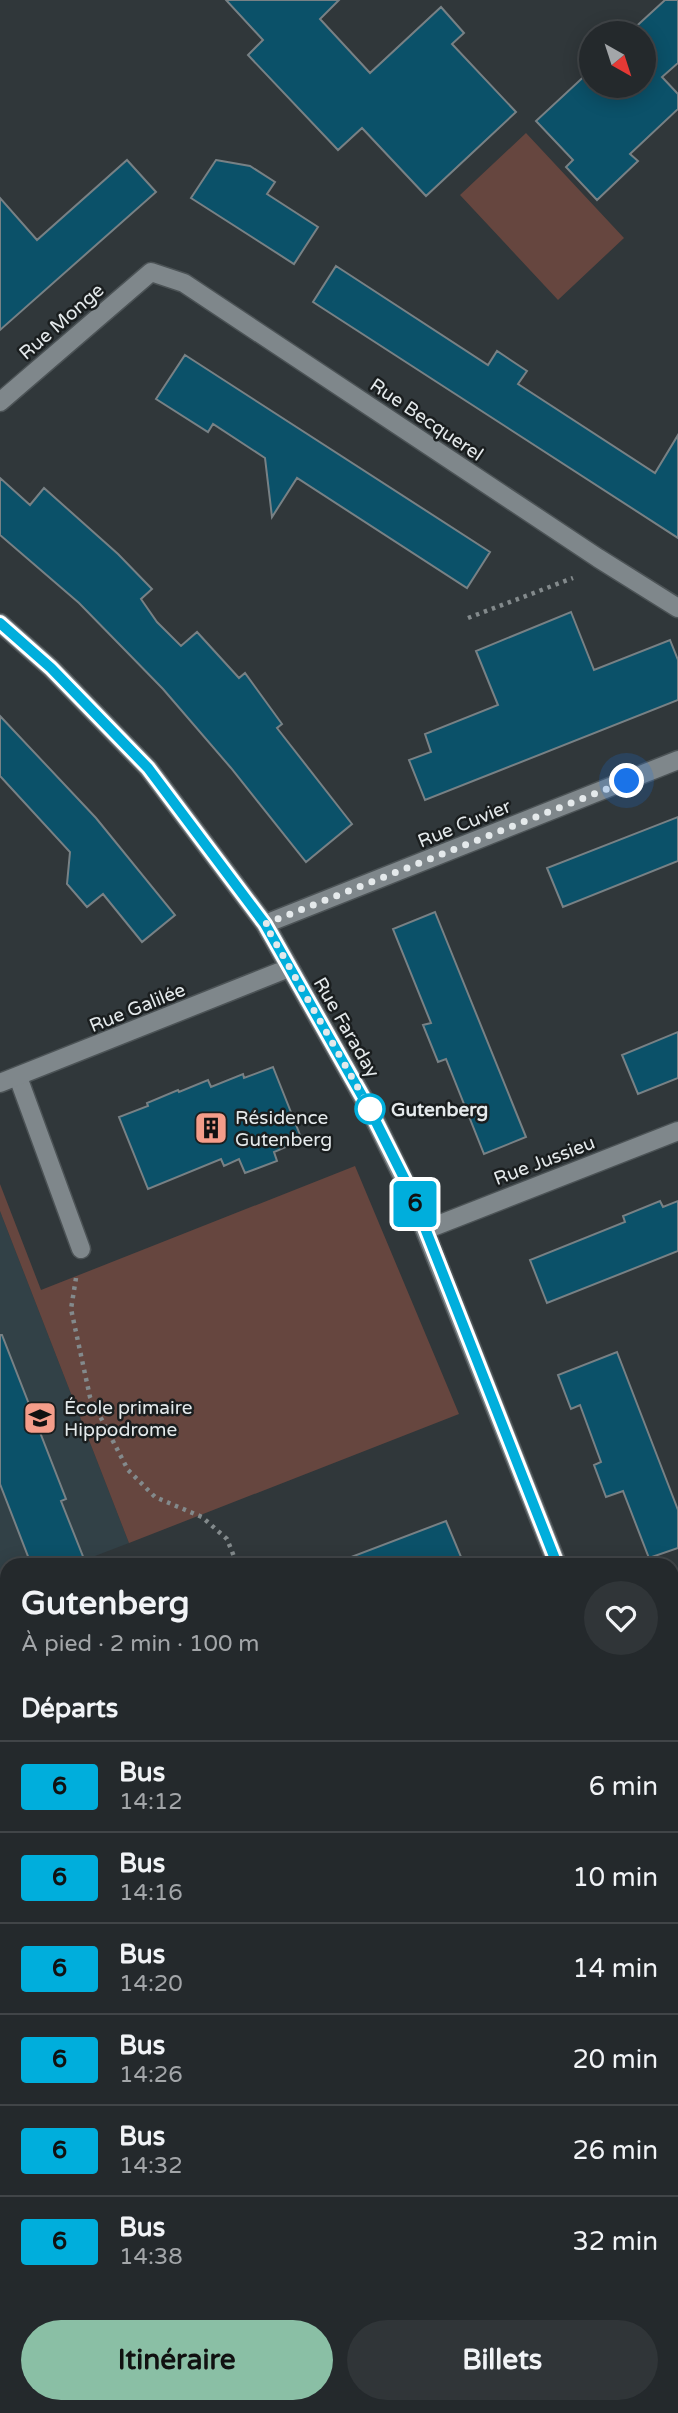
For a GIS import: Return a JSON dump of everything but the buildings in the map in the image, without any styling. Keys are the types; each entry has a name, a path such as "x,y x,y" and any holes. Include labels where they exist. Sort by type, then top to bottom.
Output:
{"street":[{"name":"Rue Monge","path":"0,402 150,272"},
{"name":"Rue Becquerel","path":"150,272 184,283 598,558 678,608"},
{"name":"Rue Faraday","path":"0,623 51,668 148,768 265,924 370,1110 410,1190 555,1558"},
{"name":"Rue Cuvier","path":"265,924 678,760"},
{"name":"Rue Galilée","path":"0,1083 289,968"},
{"path":"18,1077 82,1249"},
{"name":"Rue Jussieu","path":"425,1230 678,1131"}],"path":[{"path":"468,618 582,575 598,558"},
{"path":"82,1249 71,1310 90,1398 128,1470 155,1496 202,1517 227,1539 235,1558"}],"shaded area":[{"path":"526,133 624,238 558,300 460,195"},
{"path":"355,1166 459,1414 129,1543 0,1211 0,1184 41,1290"},
{"name":"École primaire Hippodrome","path":"0,1211 129,1543 90,1558 0,1558"}],"bus line":[{"name":"6","path":"0,623 51,668 148,768 265,924 370,1110 410,1190 555,1558"}],"place":[{"name":"Gutenberg","path":"370,1109"},
{"name":"Résidence Gutenberg","path":"211,1128"},
{"name":"École primaire Hippodrome","path":"40,1418"}],"route":[{"path":"370,1109 265,924 627,781"}]}
